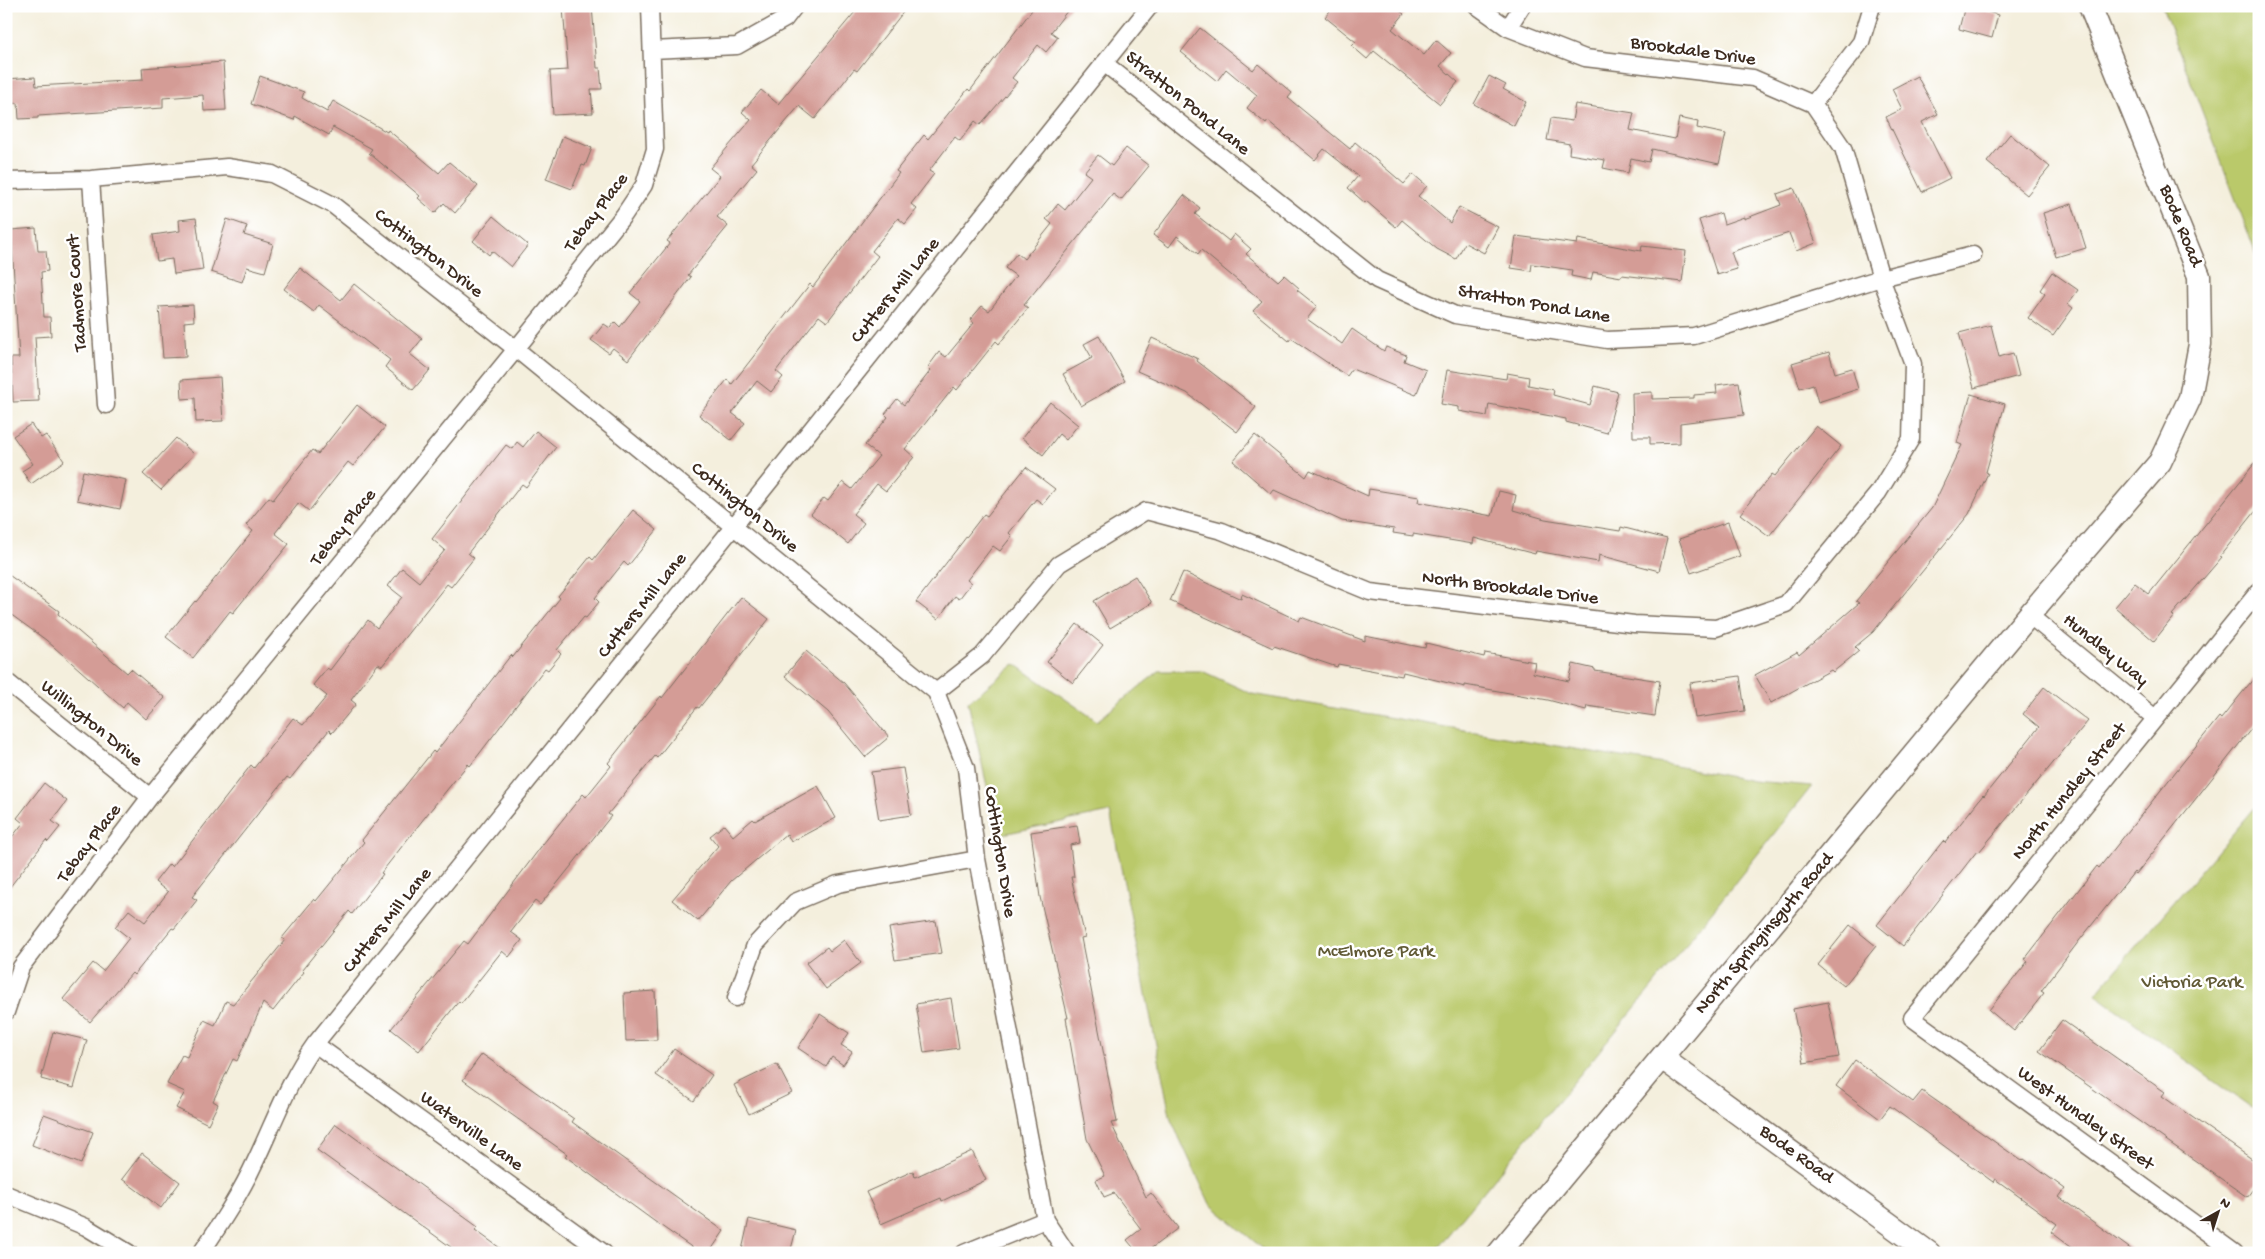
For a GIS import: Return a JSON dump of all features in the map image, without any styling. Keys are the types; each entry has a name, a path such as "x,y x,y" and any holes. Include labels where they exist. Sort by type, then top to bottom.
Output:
{"street":[{"name":"Tebay Place","path":"6,1012 21,967 150,797 516,349 624,215 644,185 655,149 650,6"},
{"path":"652,50 737,46 785,19 795,6"},
{"name":"Cutters Mill Lane","path":"201,1253 233,1205 256,1160 286,1091 299,1066 315,1044 734,526 1150,6"},
{"name":"Brookdale Drive","path":"1477,6 1508,28 1585,58 1753,78 1813,104"},
{"path":"1508,28 1522,6"},
{"path":"1872,6 1861,42 1813,104 1843,148 1881,278"},
{"name":"Bode Road","path":"2029,614 2160,462 2190,398 2200,344 2200,276 2090,6"},
{"name":"Stratton Pond Lane","path":"1104,63 1377,280 1454,315 1608,340 1694,336 1881,278 1973,255"},
{"name":"Cottington Drive","path":"6,181 91,179 227,167 272,174 333,205 516,349 936,692 966,768 977,859 1045,1220 1067,1253"},
{"name":"Tadmore Court","path":"91,179 106,405"},
{"name":"North Brookdale Drive","path":"936,692 982,656 1059,564 1146,511 1222,531 1370,592 1634,624 1716,628 1786,604 1878,493 1911,439 1913,364 1881,278"},
{"name":"North Hundley Street","path":"1912,1018 2259,591"},
{"name":"Hundley Way","path":"2029,614 2155,718"},
{"name":"North Springinsguth Road","path":"1499,1253 2029,614"},
{"name":"Willington Drive","path":"6,681 150,797"},
{"path":"736,998 755,945 795,902 838,884 977,859"},
{"name":"West Hundley Street","path":"1912,1018 2235,1253"},
{"name":"Waterville Lane","path":"315,1044 604,1253"},
{"name":"Bode Road","path":"1662,1058 1929,1253"},
{"path":"6,1194 86,1226 129,1253"},
{"path":"964,1253 1045,1220"}],"green space":[{"path":"2162,6 2259,6 2259,261"},
{"name":"McElmore Park","path":"1015,664 1097,721 1159,671 1202,671 1252,694 1753,781 1812,786 1652,987 1433,1253 1268,1253 1210,1204 1171,1120 1110,812 998,835 968,702"},
{"name":"Victoria Park","path":"2259,803 2259,1113 2095,994"}],"building":[{"path":"592,6 597,68 600,68 602,89 591,89 593,113 553,115 550,71 568,70 563,8"},
{"path":"860,6 908,6 857,71 854,69 815,119 799,106 751,164 757,169 717,217 728,226 688,275 691,277 628,360 613,348 609,353 591,340 604,324 610,328 615,322 620,327 640,301 630,293 670,243 667,241 720,176 710,168 751,120 742,112 761,90 778,104"},
{"path":"1035,6 1071,6 1051,32 1058,37 1046,52 1038,45 1012,78 1017,82 980,125 975,121 960,141 955,137 929,171 934,174 911,204 917,209 905,224 898,218 872,251 878,256 827,322 819,316 776,371 783,377 771,392 757,381 732,413 745,423 731,440 699,415 727,380 732,384 810,284 813,287 899,173 896,171 924,135 928,139 968,89 970,91"},
{"path":"1334,6 1394,6 1404,14 1392,29 1424,55 1436,40 1451,53 1440,66 1458,82 1440,104 1374,51 1367,59 1352,46 1356,42 1325,17"},
{"path":"1965,6 1989,6 1988,12 1998,15 1992,38 1959,29"},
{"path":"1200,28 1253,70 1258,64 1292,93 1288,98 1350,149 1355,142 1404,184 1413,174 1427,186 1418,196 1450,223 1459,207 1498,227 1484,253 1465,243 1456,259 1437,249 1402,220 1396,227 1366,201 1365,203 1348,188 1358,176 1324,149 1315,160 1268,121 1266,124 1247,108 1257,95 1226,69 1217,81 1181,52"},
{"path":"223,62 226,110 204,111 203,95 163,98 163,108 38,116 38,118 19,119 18,103 6,104 6,79 35,77 36,86 143,80 142,68"},
{"path":"260,76 304,92 302,98 327,112 333,101 387,132 388,130 439,173 449,162 478,186 455,213 444,203 435,213 418,198 420,196 369,153 372,149 333,127 329,135 295,116 294,120 251,104"},
{"path":"1489,76 1506,85 1503,89 1526,102 1514,126 1474,104"},
{"path":"1917,76 1938,114 1922,122 1950,178 1922,192 1886,117 1902,109 1892,89"},
{"path":"1575,104 1634,113 1630,130 1675,139 1679,118 1698,122 1697,128 1726,134 1719,164 1652,149 1649,162 1631,158 1628,173 1603,168 1605,160 1569,154 1570,144 1547,140 1551,118 1572,121"},
{"path":"2010,134 2050,167 2027,195 1987,162"},
{"path":"563,136 592,148 585,166 582,165 572,189 546,179"},
{"path":"1126,148 1149,166 1121,200 1113,194 1024,305 1028,308 999,344 996,341 957,390 954,387 905,449 914,457 886,491 877,484 853,514 864,523 848,544 811,514 824,498 828,501 843,482 852,489 879,456 865,445 888,417 885,414 897,399 904,405 931,370 928,367 939,352 946,357 974,323 970,320 982,306 989,311 1016,276 1005,268 1017,253 1024,259 1052,224 1046,219 1058,204 1065,210 1091,177 1084,172 1098,155 1112,166"},
{"path":"1794,188 1816,243 1796,251 1789,233 1731,252 1737,269 1717,275 1699,220 1721,213 1724,224 1744,217 1744,219 1781,205 1777,194"},
{"path":"1184,195 1200,208 1195,214 1229,241 1234,234 1251,249 1246,254 1278,281 1284,275 1299,288 1297,290 1317,306 1307,319 1342,344 1352,329 1384,351 1386,347 1406,355 1404,361 1426,370 1416,395 1352,369 1347,376 1291,338 1289,341 1253,311 1262,301 1201,250 1198,254 1177,236 1169,247 1153,235"},
{"path":"2072,204 2086,248 2056,257 2043,213"},
{"path":"493,216 528,245 511,267 492,251 489,255 473,241"},
{"path":"196,218 203,270 174,274 172,259 157,261 153,235 180,231 179,220"},
{"path":"227,219 247,226 244,235 273,244 265,272 247,267 242,282 211,272"},
{"path":"36,228 38,251 46,251 48,271 41,272 44,317 50,317 51,336 35,337 39,401 13,402 11,358 19,358 11,230"},
{"path":"1516,236 1577,244 1578,239 1641,251 1642,246 1686,251 1682,282 1622,275 1621,277 1593,272 1591,280 1571,276 1572,270 1532,264 1531,271 1511,268"},
{"path":"300,268 341,300 354,284 422,339 410,354 430,370 413,390 385,367 390,360 319,305 314,312 284,289"},
{"path":"2052,272 2078,290 2068,304 2073,308 2053,336 2028,318 2045,294 2040,290"},
{"path":"193,305 194,321 184,322 186,357 163,358 159,307"},
{"path":"1991,325 1999,357 2013,353 2019,376 1974,388 1959,333"},
{"path":"1099,336 1125,381 1081,406 1063,374 1092,358 1084,344"},
{"path":"1152,338 1198,359 1197,361 1256,407 1237,432 1187,393 1137,371"},
{"path":"1829,352 1835,373 1852,368 1858,389 1818,402 1813,384 1800,388 1792,363"},
{"path":"1447,370 1506,379 1507,373 1529,377 1528,385 1554,390 1553,395 1590,405 1595,386 1618,392 1607,433 1566,422 1566,419 1489,404 1487,416 1459,411 1459,407 1441,404"},
{"path":"220,377 223,421 196,422 195,398 182,399 181,380"},
{"path":"1739,382 1744,415 1680,423 1680,443 1650,444 1650,437 1633,437 1632,393 1652,392 1652,399 1694,398 1694,395 1717,393 1716,385"},
{"path":"1971,394 2005,404 1986,472 1988,473 1969,514 1873,632 1855,647 1859,651 1833,672 1831,670 1771,703 1755,675 1797,652 1799,655 1859,603 1856,601 1932,508 1962,445 1957,443"},
{"path":"1050,402 1078,425 1066,440 1059,434 1043,455 1022,438"},
{"path":"357,405 385,427 353,466 348,462 309,511 299,503 275,533 289,544 233,613 230,611 193,658 166,637 253,531 246,525 269,497 273,500 312,450 318,454"},
{"path":"31,424 41,438 46,435 64,461 31,484 22,471 33,464 13,436"},
{"path":"1816,426 1841,446 1769,536 1740,514 1772,474 1775,476"},
{"path":"536,431 556,447 526,487 522,484 468,553 474,558 451,587 447,584 382,666 378,664 351,700 356,704 332,733 329,730 290,779 287,777 192,897 197,900 174,929 172,928 134,975 132,973 90,1022 63,999 93,963 103,971 129,938 115,927 129,910 145,922 168,892 155,882 169,864 172,867 251,765 254,768 293,718 303,725 327,696 313,685 327,668 330,670 368,620 377,628 402,597 388,586 402,568 419,582 445,550 432,539 506,445 512,449 517,442 523,447"},
{"path":"1255,435 1306,477 1310,470 1368,496 1369,489 1419,497 1418,502 1492,516 1499,491 1516,495 1513,510 1545,519 1620,531 1621,527 1667,539 1659,571 1599,555 1598,562 1536,551 1535,554 1474,538 1473,544 1413,534 1413,536 1393,533 1394,529 1342,521 1274,490 1271,494 1233,461"},
{"path":"176,438 194,454 161,490 143,474"},
{"path":"2259,458 2259,507 2220,556 2222,557 2172,615 2174,616 2154,641 2115,607 2135,583 2149,594"},
{"path":"1026,467 1055,489 1043,504 1036,499 1009,533 1012,536 1000,551 993,546 967,580 971,583 959,599 955,596 938,619 916,602 984,514 987,516"},
{"path":"83,471 126,480 120,509 77,500"},
{"path":"633,510 657,530 628,566 624,562 595,598 599,602 557,650 561,654 548,670 545,668 470,766 468,764 381,873 383,874 352,914 349,911 302,970 304,972 273,1011 263,1003 237,1061 233,1059 213,1101 218,1104 208,1124 176,1108 185,1092 167,1084 182,1055 187,1057 204,1020 215,1025 226,1001 233,1004 285,940 282,938 314,899 316,901 364,842 362,840 433,751 435,753 511,655 513,657 560,598 558,596 590,557 593,560"},
{"path":"1728,522 1740,556 1691,573 1679,539"},
{"path":"1183,572 1241,599 1242,594 1299,621 1301,617 1365,641 1365,636 1425,648 1426,643 1484,657 1485,653 1535,662 1533,673 1569,681 1573,664 1595,669 1595,671 1660,681 1655,716 1587,706 1586,710 1548,700 1465,685 1465,687 1403,672 1402,676 1338,664 1337,667 1274,646 1273,648 1170,601"},
{"path":"6,573 59,611 58,614 127,673 131,669 165,698 146,719 127,702 123,708 46,640 6,611"},
{"path":"1135,576 1152,603 1110,628 1094,601"},
{"path":"741,597 769,619 699,708 697,707 657,758 655,756 608,814 611,816 540,905 535,901 511,932 522,940 509,957 502,951 461,1003 459,1001 419,1051 391,1029 464,941 468,944 543,844 583,794 586,797 611,766 608,763"},
{"path":"1077,624 1103,645 1073,683 1047,662"},
{"path":"806,651 844,683 889,737 865,757 828,712 785,676"},
{"path":"2259,672 2259,719 2136,874 2134,872 2079,941 2041,991 2044,993 2014,1031 1989,1010 2028,961 2025,959 2097,866 2099,868 2219,717 2221,719"},
{"path":"1740,676 1745,711 1695,718 1690,683"},
{"path":"2044,687 2088,721 1979,852 1977,851 1903,946 1877,925 1943,841 1945,843 2039,727 2023,714"},
{"path":"903,768 911,815 879,820 871,772"},
{"path":"44,783 67,801 52,821 60,827 48,842 46,840 6,892 6,845 23,823 17,818"},
{"path":"818,786 836,818 791,842 787,834 731,881 698,921 672,900 718,846 710,836 724,825 733,836 753,819 755,821"},
{"path":"1077,825 1080,843 1070,845 1074,877 1071,877 1085,937 1081,938 1117,1122 1111,1123 1146,1197 1151,1193 1178,1228 1145,1253 1138,1253 1127,1240 1141,1229 1114,1193 1104,1197 1096,1180 1105,1176 1087,1139 1066,1018 1068,1018 1040,897 1031,832"},
{"path":"936,921 942,953 895,960 889,928"},
{"path":"1850,925 1876,946 1844,986 1818,965"},
{"path":"844,940 861,963 826,989 806,963 827,947 830,951"},
{"path":"655,991 657,1040 626,1041 624,993"},
{"path":"951,998 959,1048 924,1053 916,1004"},
{"path":"1828,1002 1839,1057 1804,1063 1793,1009"},
{"path":"820,1014 849,1033 841,1045 852,1052 843,1065 832,1057 826,1067 798,1048"},
{"path":"2062,1020 2165,1092 2162,1096 2259,1164 2259,1181 2247,1197 2039,1051"},
{"path":"53,1032 87,1040 74,1088 41,1079"},
{"path":"674,1049 712,1075 694,1101 656,1075"},
{"path":"482,1054 574,1119 572,1122 724,1231 709,1253 700,1253 654,1221 565,1156 567,1154 463,1080"},
{"path":"1855,1060 1913,1102 1922,1091 2022,1161 2024,1159 2065,1189 2059,1197 2136,1253 2079,1253 2051,1232 2057,1224 1995,1179 1993,1182 1890,1106 1880,1119 1836,1086"},
{"path":"777,1064 792,1093 749,1114 734,1085"},
{"path":"44,1114 93,1132 81,1164 32,1145"},
{"path":"336,1124 478,1227 475,1230 507,1253 459,1253 317,1150"},
{"path":"972,1151 986,1180 942,1201 941,1198 881,1224 866,1192 913,1171 915,1177"},
{"path":"142,1153 180,1182 161,1208 122,1179"},
{"path":"749,1219 796,1230 790,1253 754,1253 742,1250"}]}
